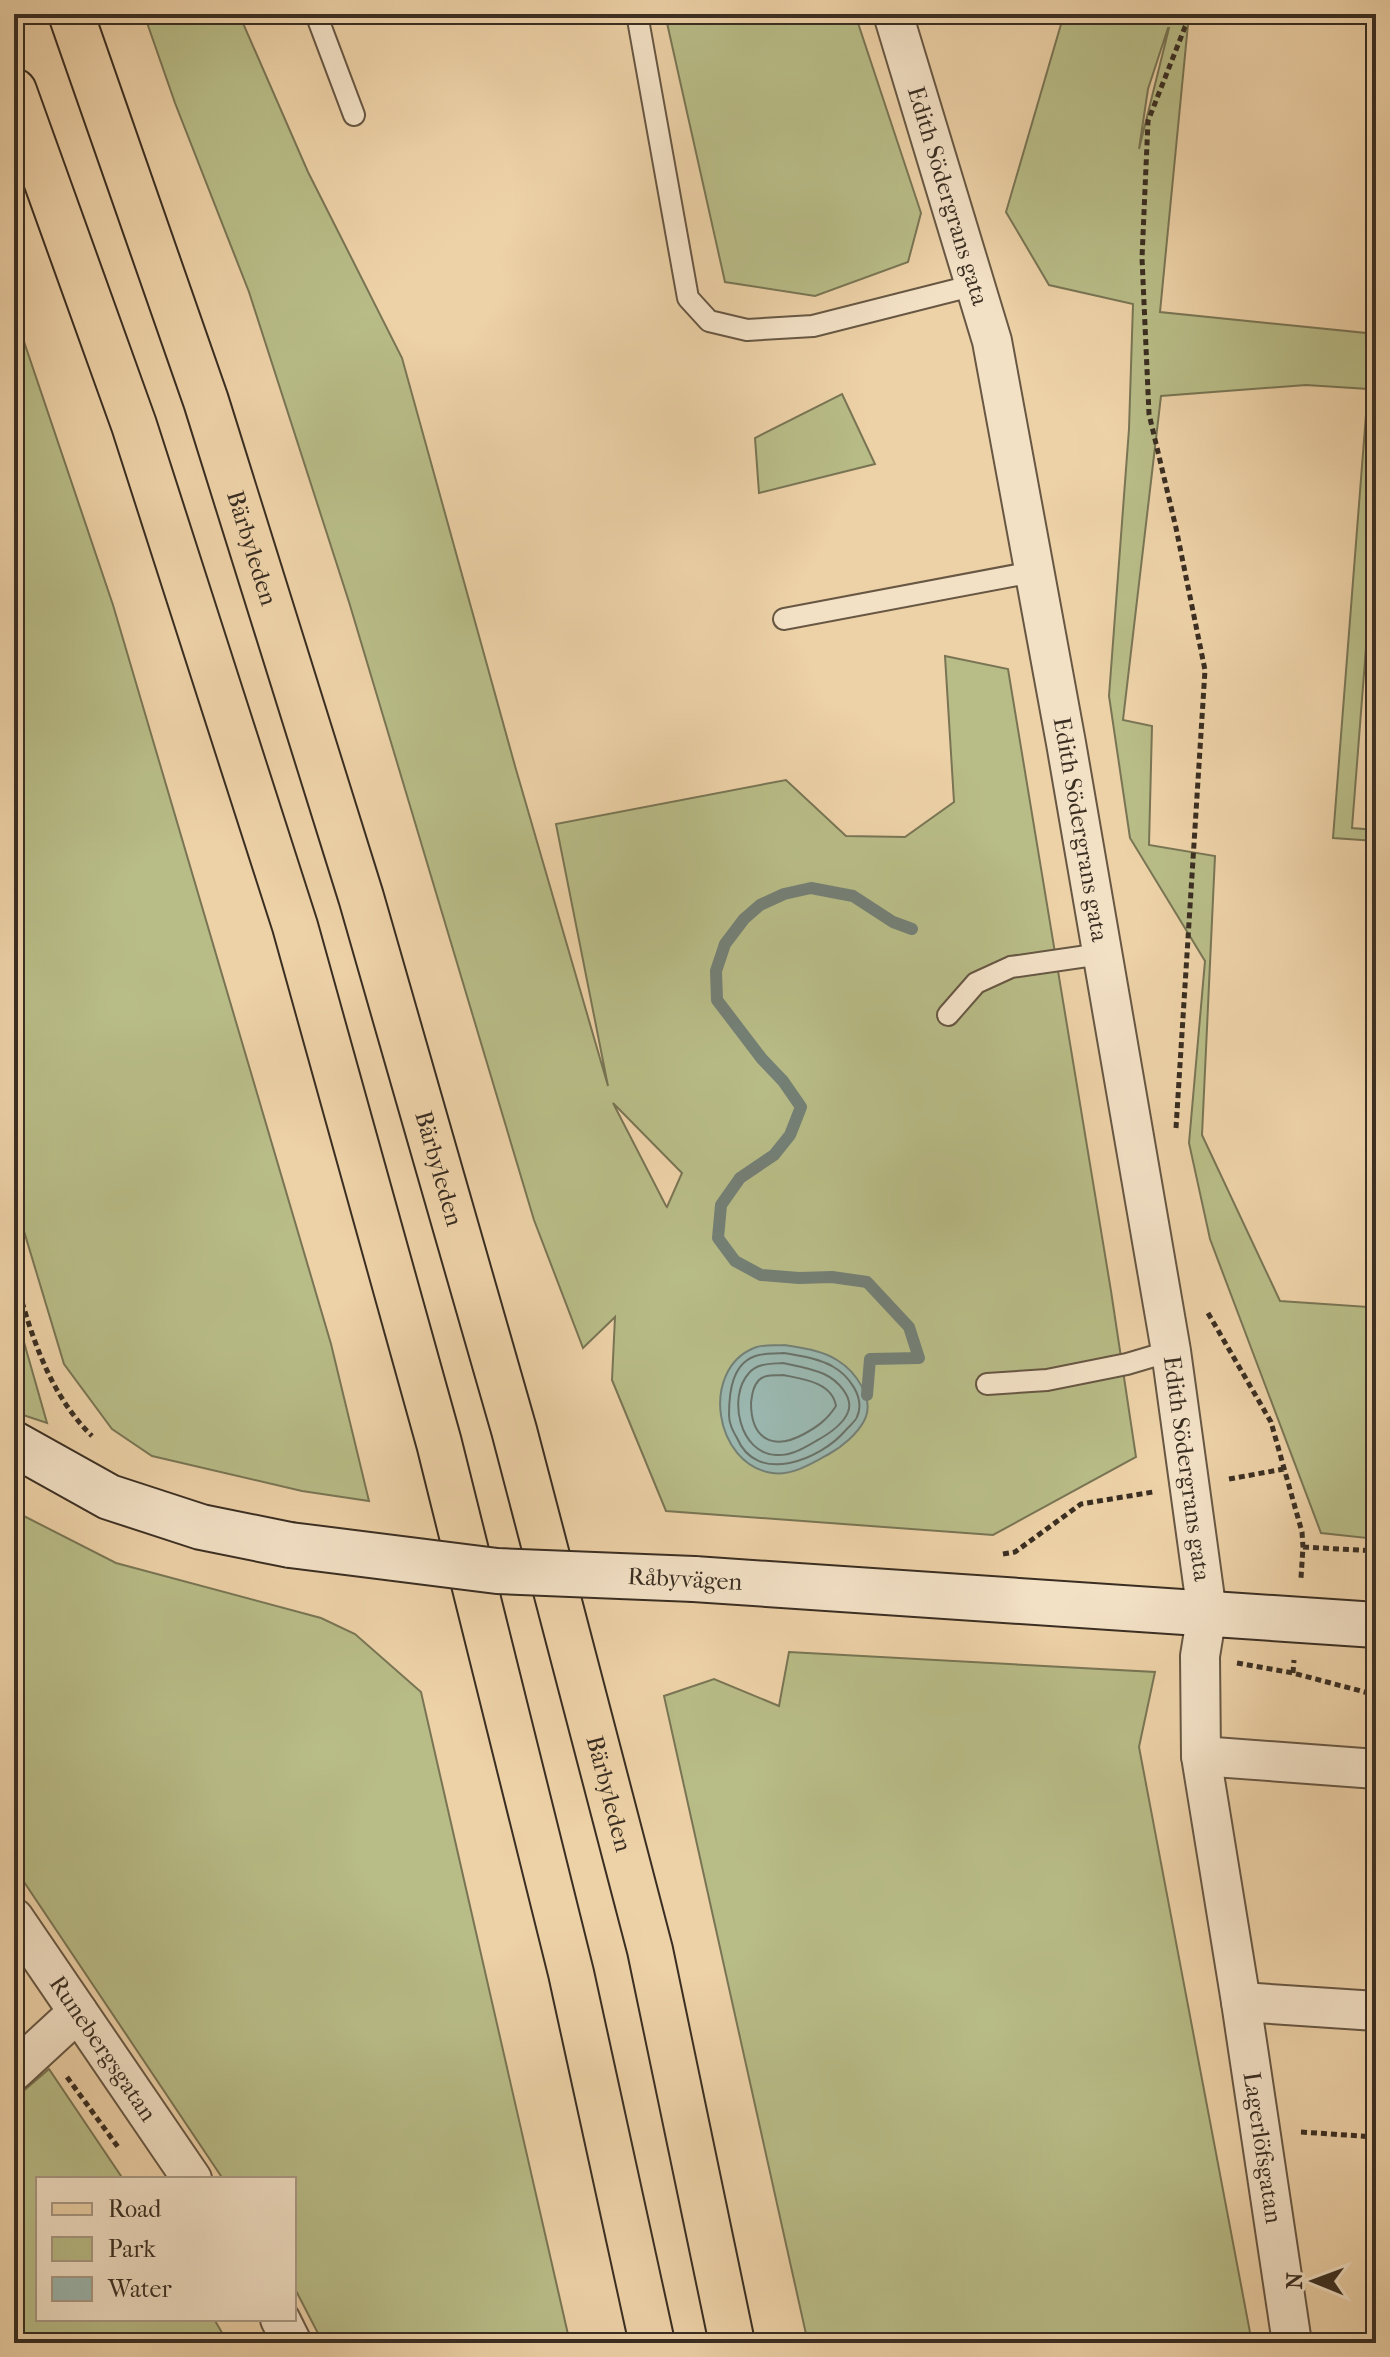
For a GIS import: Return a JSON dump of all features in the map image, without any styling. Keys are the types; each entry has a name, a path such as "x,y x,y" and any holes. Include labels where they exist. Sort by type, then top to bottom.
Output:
{"main road":[{"name":"Bärbyleden","path":"71,14 206,401 361,897 514,1430 650,1950 732,2343"},
{"path":"14,91 134,425 299,941 439,1443 571,1973 652,2343"},
{"name":"Råbyvägen","path":"14,1444 109,1497 201,1527 290,1545 497,1571 694,1579 1376,1625"}],"street":[{"name":"Edith Södergrans gata","path":"893,14 992,341 1066,743 1171,1351 1207,1613 1200,1656"},
{"name":"Lagerlöfsgatan","path":"1200,1656 1201,1756 1292,2343"},
{"path":"1201,1756 1376,1769"},
{"name":"Runebergsgatan","path":"14,1918 191,2177"},
{"path":"1241,2002 1376,2011"},
{"path":"14,2071 78,2012"},
{"path":"281,2321 292,2343"}],"lane":[{"path":"316,14 354,115"},
{"path":"637,14 688,298 709,321 747,330 813,326 975,285"},
{"path":"784,619 1033,572"},
{"path":"948,1015 976,983 1011,967 1101,954"},
{"path":"987,1384 1047,1380 1127,1364 1171,1351"}],"path":[{"path":"1175,1141 1205,670 1149,414 1142,258 1148,121 1185,27 1194,14"},
{"path":"14,1273 23,1309 46,1371 74,1419 94,1438"},
{"path":"1205,1303 1209,1317 1271,1422 1302,1532 1293,1673"},
{"path":"1002,1554 1015,1552 1081,1504 1284,1469"},
{"path":"1303,1547 1376,1551"},
{"path":"14,1996 76,2091 123,2154"},
{"path":"1260,2130 1376,2137"}],"green space":[{"path":"144,14 239,14 308,172 402,358 608,1086 556,824 786,780 846,836 905,837 954,802 945,656 1008,669 1136,1457 993,1535 666,1511 612,1380 615,1317 583,1348 534,1220 349,602 249,292 175,103","holes":["613,1103 682,1173 667,1207"]},
{"path":"665,14 855,14 921,213 908,262 815,296 725,282"},
{"path":"1064,14 1189,14 1160,312 1376,334 1376,519 1352,828 1376,830 1376,841 1333,838 1368,389 1306,385 1161,396 1123,720 1152,726 1149,845 1215,856 1202,1135 1280,1301 1368,1307 1376,1133 1376,1539 1321,1533 1210,1239 1189,1143 1205,961 1130,838 1109,696 1129,429 1133,304 1049,285 1006,212","holes":["1169,28 1139,149 1148,89"]},
{"path":"14,312 113,605 331,1344 369,1501 302,1491 152,1456 112,1429 64,1364 14,1198"},
{"path":"842,394 875,464 759,493 755,438"},
{"path":"14,1307 47,1423 14,1412"},
{"path":"14,1511 116,1563 321,1618 355,1634 421,1692 570,2343 323,2343 296,2291 296,2177 222,2177 14,1867"},
{"path":"789,1652 1155,1672 1139,1747 1252,2343 808,2343 664,1696 714,1679 779,1706"},
{"path":"49,2069 122,2177 36,2177 36,2321 215,2321 228,2343 14,2343 14,2099"}],"water":[{"path":"784,1345 825,1354 844,1365 862,1386 867,1413 857,1431 834,1451 795,1471 772,1473 752,1466 737,1453 721,1415 721,1395 726,1376 737,1359 757,1347"}],"waterway":[{"path":"867,1395 870,1359 919,1358 909,1327 867,1282 832,1277 761,1275 735,1261 718,1238 721,1205 740,1178 774,1155 790,1135 801,1107 717,1000 716,971 725,944 744,919 760,905 784,894 811,888 853,896 893,922 912,929"}]}
